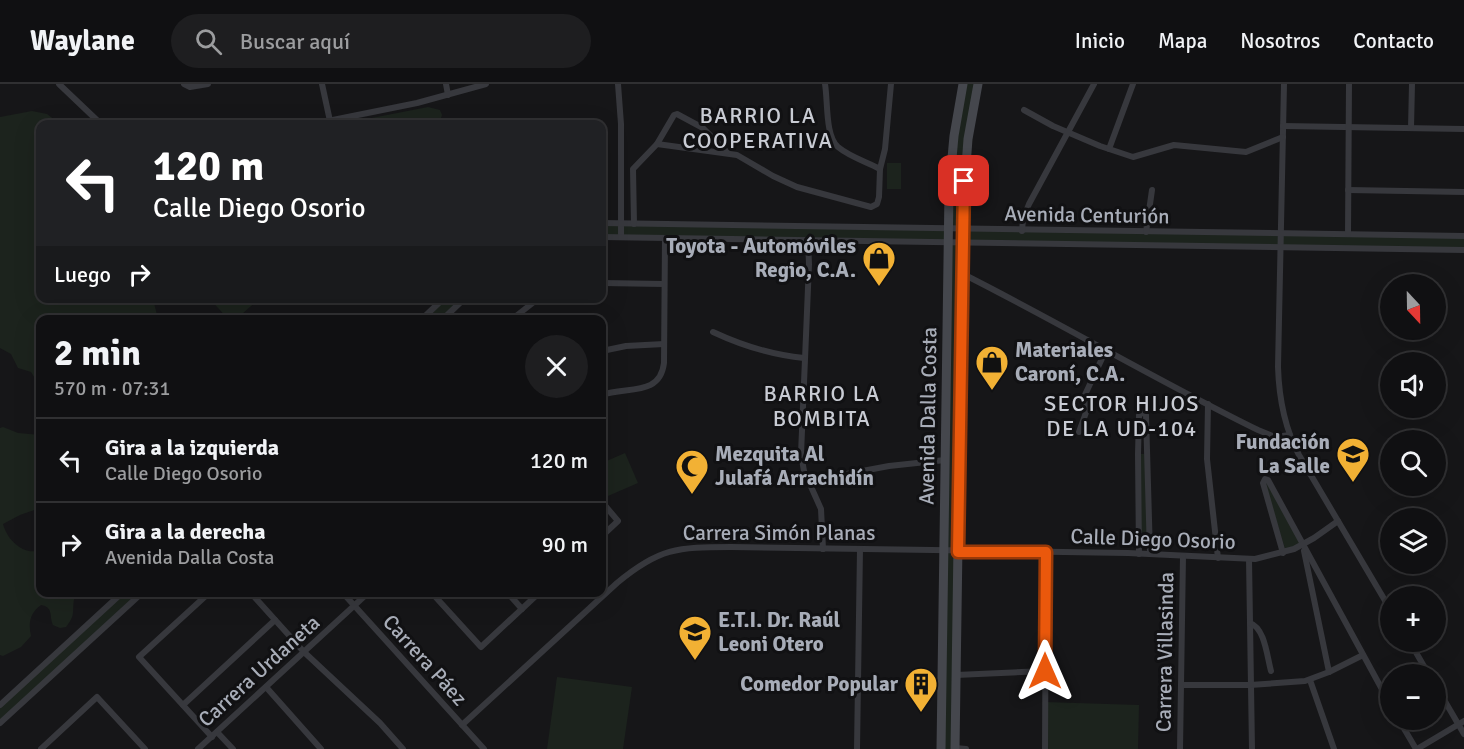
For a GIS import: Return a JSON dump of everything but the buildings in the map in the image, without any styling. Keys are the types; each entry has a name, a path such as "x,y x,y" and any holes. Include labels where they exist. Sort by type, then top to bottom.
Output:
{"street":[{"path":"59,84 97,120"},
{"path":"184,84 190,87 208,84"},
{"path":"322,84 330,120"},
{"path":"446,84 448,95"},
{"path":"335,120 448,95 486,84"},
{"path":"618,84 621,124 621,237"},
{"path":"825,84 830,131 834,143 841,150 880,169"},
{"path":"657,144 743,157 772,176 797,187 872,207 877,204 879,197 880,169 885,150 891,84"},
{"name":"Avenida Dalla Costa","path":"941,749 950,174 956,118 963,84"},
{"name":"Avenida Dalla Costa","path":"955,749 963,229 966,154 978,84"},
{"path":"1022,231 1023,219 1029,204 1094,84"},
{"path":"1109,149 1133,84"},
{"path":"1284,84 1280,247 1280,400 1290,435 1299,455 1380,592"},
{"path":"1348,234 1349,84"},
{"path":"1411,128 1412,84"},
{"path":"1024,110 1067,132 1133,157 1174,145 1239,153 1253,150 1283,137"},
{"path":"633,224 633,169 657,144 674,115 677,114 703,128 728,153"},
{"path":"1283,126 1464,129"},
{"path":"1146,232 1152,190"},
{"path":"1348,190 1464,192"},
{"name":"Avenida Centurión","path":"606,224 1464,236"},
{"name":"Avenida Centurión","path":"606,237 1464,250"},
{"path":"606,394 653,385 663,369 665,238"},
{"path":"808,240 802,464 821,508 823,549"},
{"path":"963,274 1268,435 1280,438 1290,435"},
{"path":"606,283 664,284"},
{"path":"426,315 439,303"},
{"path":"447,315 460,303"},
{"path":"518,315 533,303"},
{"path":"713,333 759,350 804,358"},
{"path":"606,350 626,346 664,344"},
{"path":"1079,432 1088,407 1083,399 1106,350"},
{"path":"1208,404 1208,474 1218,558"},
{"path":"1139,554 1139,415 1144,412 1148,454 1150,554"},
{"path":"809,481 889,466 945,460"},
{"path":"1283,553 1263,483 1265,479 1268,480 1380,686"},
{"path":"606,507 618,521 606,532"},
{"name":"Calle Diego Osorio","path":"958,552 1150,554 1249,559 1283,553 1302,545 1338,521"},
{"path":"1302,545 1329,672"},
{"name":"Carrera Simón Planas","path":"606,592 650,558 670,550 698,547 958,552"},
{"path":"857,749 860,549"},
{"path":"1045,749 1046,552"},
{"name":"Carrera Villasinda","path":"1180,749 1183,556"},
{"path":"1249,559 1252,749"},
{"path":"0,705 118,597"},
{"path":"0,723 138,597"},
{"path":"205,597 139,657 183,705 233,749"},
{"path":"254,597 304,652 373,716 403,749"},
{"name":"Carrera Páez","path":"346,597 462,725 479,747"},
{"name":"Carrera Urdaneta","path":"198,749 364,597"},
{"path":"436,597 481,647 535,597"},
{"path":"511,597 522,609"},
{"name":"Carrera Simón Planas","path":"462,725 601,597"},
{"path":"183,705 275,620"},
{"path":"1250,623 1254,624 1260,632 1271,671"},
{"path":"1181,685 1250,685 1310,680 1363,655"},
{"path":"956,675 1045,671"},
{"path":"1310,680 1334,749"},
{"path":"266,687 321,749"},
{"path":"40,749 97,697 146,749"},
{"path":"1446,701 1461,723 1464,734"},
{"path":"1405,730 1417,749 1461,723"},
{"path":"134,749 140,743"},
{"path":"955,749 966,749"}],"shaded area":[{"path":"963,84 978,84 963,229 1464,236 1464,250 963,243 955,749 941,749 949,242 963,242 963,230 949,229"},
{"path":"428,107 440,110 442,115 440,120 361,120"},
{"path":"32,111 47,114 55,120 36,120 36,303 154,303 157,315 36,315 36,380 31,372 18,368 11,354 0,348 0,117"},
{"path":"887,163 901,163 901,189 887,189"},
{"path":"606,223 949,229 949,242 606,237"},
{"path":"214,303 254,303 241,315 224,315"},
{"path":"440,303 460,303 447,315 426,315"},
{"path":"0,428 36,435 36,509 3,524 5,530 12,541 22,549 36,551 36,597 76,597 71,620 66,627 60,628 53,625 48,608 41,605 34,611 31,619 31,636 21,647 3,656 0,655"},
{"path":"625,453 638,483 608,496 606,461"},
{"path":"1138,454 1148,454 1150,536 1139,536"},
{"path":"1267,479 1302,545 1286,552 1264,480"},
{"path":"119,597 139,597 0,723 0,705"},
{"path":"557,677 632,687 623,749 547,749"},
{"path":"1045,702 1139,705 1138,749 1045,749"}],"place":[{"name":"Toyota - Automóviles Regio, C.A.","path":"879,287"},
{"name":"Materiales Caroní, C.A.","path":"992,391"},
{"name":"Fundación La Salle","path":"1353,483"},
{"name":"Mezquita Al Julafá Arrachidín","path":"692,495"},
{"name":"E.T.I. Dr. Raúl Leoni Otero","path":"695,661"},
{"name":"Comedor Popular","path":"921,713"}],"district":[{"name":"BARRIO LA COOPERATIVA","path":"758,128"},
{"name":"BARRIO LA BOMBITA","path":"822,406"},
{"name":"SECTOR HIJOS DE LA UD-104","path":"1122,416"}],"route":[{"path":"964,181 958,552 1046,552 1045,671"}]}
